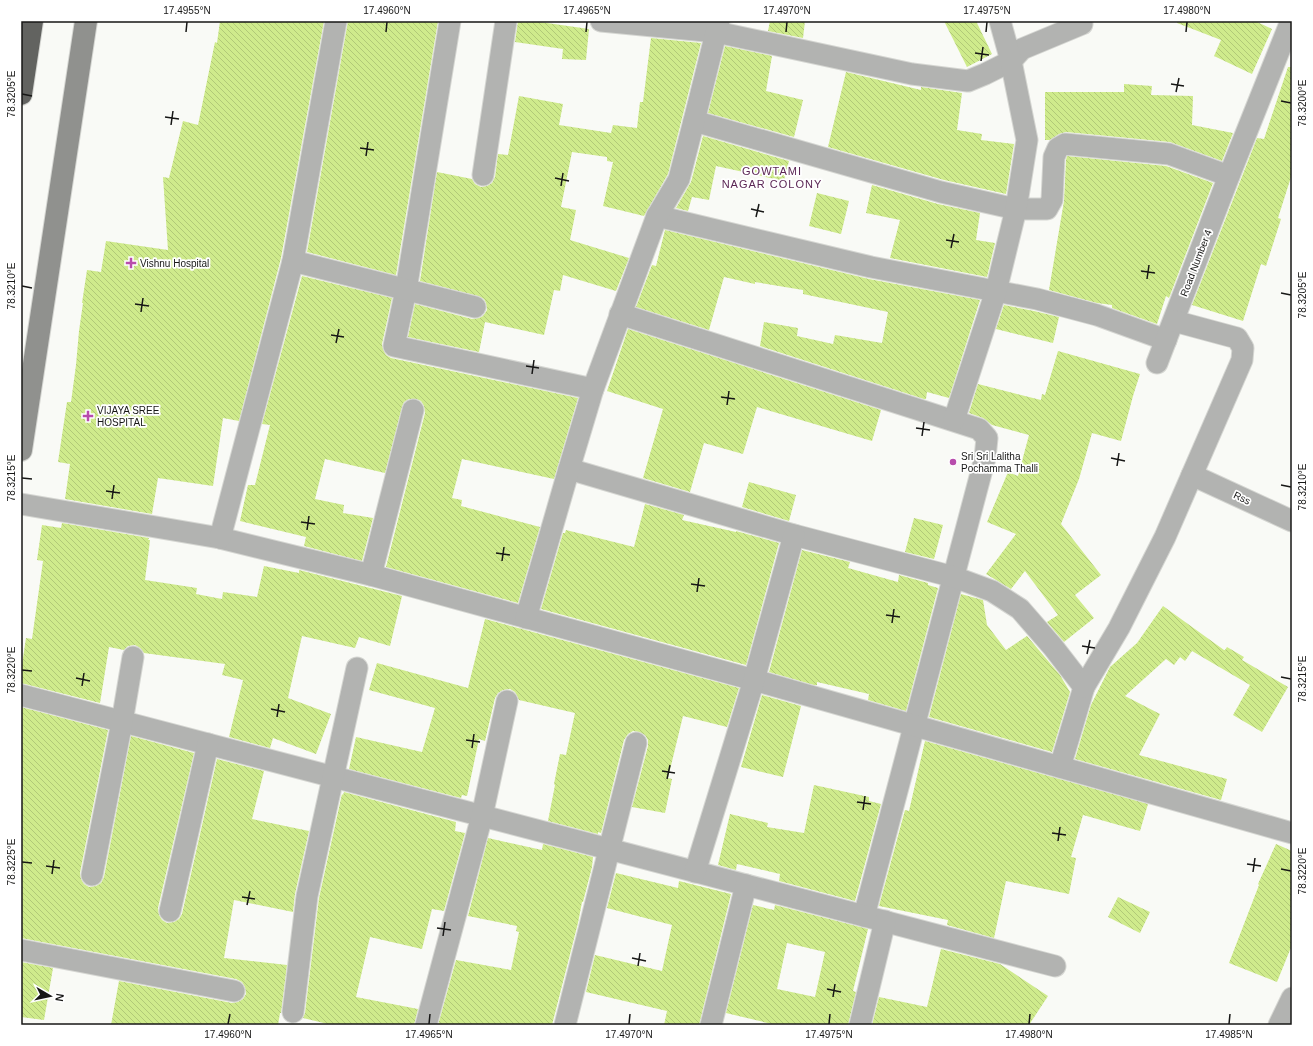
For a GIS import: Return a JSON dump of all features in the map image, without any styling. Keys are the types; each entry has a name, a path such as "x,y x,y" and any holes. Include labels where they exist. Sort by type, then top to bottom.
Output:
{"highway":[{"path":"21,94 32,21"}],"street":[{"path":"21,450 86,21"},
{"path":"220,538 293,261 336,21"},
{"path":"450,21 406,290 394,346 593,389"},
{"path":"483,175 506,21"},
{"path":"601,21 717,27 912,74 968,81 1011,61 1022,49 1082,24"},
{"path":"954,420 996,291 1016,209 1027,140 1011,61 1000,21"},
{"name":"Road Number 4","path":"1157,363 1290,21"},
{"path":"526,618 593,389 657,216 679,179 717,27"},
{"path":"694,121 941,192 1016,209 1047,209 1052,200 1054,156 1058,148 1065,144 1169,154 1229,176"},
{"path":"657,216 870,267 1037,299 1097,315 1166,340"},
{"path":"293,261 475,307"},
{"path":"620,314 954,420 979,429 987,438 985,458 864,916"},
{"path":"1060,767 1084,687 1119,628 1165,537 1242,360 1243,348 1237,338 1174,320"},
{"path":"371,575 413,410"},
{"path":"569,468 794,534 954,577 992,591 1020,609 1053,647 1084,687"},
{"name":"Rss","path":"1192,475 1292,521"},
{"path":"21,504 220,538 371,575 754,680 1292,833"},
{"path":"695,872 754,680 794,534"},
{"path":"92,875 133,658"},
{"path":"293,1012 307,896 357,668"},
{"path":"21,695 1055,966"},
{"path":"426,1025 482,816 507,701"},
{"path":"565,1025 636,743"},
{"path":"170,911 208,744"},
{"path":"711,1025 746,885"},
{"path":"860,1025 885,921"},
{"path":"21,950 234,991"},
{"path":"1279,1025 1292,998"}],"building":[{"path":"220,21 324,21 281,258 239,421 223,418 213,486 158,478 152,514 65,499 70,464 58,462 67,402 71,402 87,270 101,272 106,241 168,250 163,177 169,178 183,121 198,125 215,42 217,43"},
{"path":"348,21 438,21 396,275 307,252"},
{"path":"518,21 533,21 589,29 586,60 562,59 563,49 515,42"},
{"path":"770,21 805,21 803,38 768,31"},
{"path":"944,21 976,21 992,54 967,67"},
{"path":"1177,21 1255,21 1272,29 1252,74 1214,56 1221,40 1177,23"},
{"path":"651,38 701,43 668,174 644,216 603,206 613,162 607,161 607,157 572,152 561,207 576,210 570,240 629,258 616,291 563,275 560,291 554,290 544,335 485,322 479,352 408,337 415,304 472,319 483,316 487,310 484,299 478,296 420,281 437,172 472,179 475,184 481,187 492,183 495,177 498,154 508,155 519,96 563,104 559,125 611,133 613,125 637,128 640,102 643,102"},
{"path":"725,46 772,56 766,91 803,100 794,137 708,113"},
{"path":"1288,67 1292,67 1292,174 1278,218 1281,219 1266,266 1261,264 1243,321 1192,305 1257,138 1264,139"},
{"path":"846,72 921,90 921,87 962,93 957,130 982,134 981,140 1014,144 1006,194 944,180 828,147"},
{"path":"1124,84 1152,86 1151,95 1193,96 1192,125 1233,133 1222,161 1170,142 1066,132 1059,134 1050,140 1045,140 1045,92 1124,92"},
{"path":"703,136 789,161 784,181 716,166 709,200 692,197 688,211 676,208 691,182"},
{"path":"1067,156 1166,166 1213,183 1169,298 1166,296 1157,324 1112,308 1112,305 1097,303 1049,290 1064,201"},
{"path":"872,185 938,204 980,213 976,240 995,243 987,277 890,258 900,220 866,213"},
{"path":"817,193 849,201 841,234 809,226"},
{"path":"665,230 869,279 980,300 949,398 927,392 926,399 924,399 760,346 764,322 798,328 797,336 833,344 835,335 882,343 888,312 803,294 803,290 755,282 755,284 724,277 709,330 636,307 652,265 656,266"},
{"path":"302,276 392,298 382,344 386,355 391,358 578,398 554,479 462,459 452,498 462,500 461,506 540,527 518,603 386,567 425,413 424,406 421,401 416,399 409,399 404,402 385,473 325,459 315,499 344,505 343,513 373,518 362,561 304,546 306,537 240,521 248,485 255,485 270,425 262,424"},
{"path":"1004,305 1059,317 1053,343 996,329"},
{"path":"628,329 881,410 872,441 757,407 743,454 704,443 690,492 643,478 663,409 607,391"},
{"path":"1058,351 1140,374 1121,441 1092,433 1079,479 1061,524 1101,575 1075,595 1094,618 1064,642 1047,622 1058,615 1025,571 1011,589 986,574 1016,534 987,522 1008,472 1018,476 1029,435 992,425 983,418 969,413 978,384 1041,400 1042,394 1045,395"},
{"path":"749,482 796,495 789,521 742,507"},
{"path":"645,504 684,515 682,520 736,531 779,543 746,665 541,609 563,533 565,533 566,530 634,547"},
{"path":"914,518 943,525 934,559 905,552"},
{"path":"62,523 149,538 145,580 197,588 196,594 222,599 223,592 257,597 264,566 299,573 299,570 402,596 390,646 359,637 355,648 302,636 288,698 331,714 316,754 273,738 270,748 229,737 243,680 222,675 225,664 144,653 135,645 128,646 124,650 109,647 100,703 21,683 21,671 26,638 32,639 43,561 37,560 42,525 61,528"},
{"path":"802,550 850,562 848,568 898,582 899,575 928,583 928,585 938,588 906,711 868,700 869,694 817,682 817,685 814,685 769,672"},
{"path":"961,594 983,600 987,625 1006,650 1027,636 1060,675 1070,692 1052,752 929,717"},
{"path":"1163,606 1224,650 1227,647 1244,657 1242,660 1288,687 1262,732 1233,715 1250,685 1192,651 1185,661 1180,657 1174,665 1166,659 1125,696 1160,714 1139,755 1227,779 1221,800 1075,759 1091,705 1110,667 1137,643"},
{"path":"485,619 739,688 727,727 683,716 668,778 672,779 665,813 632,807 648,746 648,740 645,735 639,732 633,731 628,734 624,740 601,833 598,832 598,834 548,821 560,754 566,755 575,713 519,700 515,692 510,689 503,690 498,693 495,698 485,741 479,739 467,796 462,795 461,798 349,769 356,737 422,752 435,708 369,690 377,663 468,688"},
{"path":"762,695 801,706 783,777 741,767"},
{"path":"21,707 108,730 80,873 84,884 89,887 96,886 101,883 104,877 131,736 194,753 158,908 159,915 162,920 167,923 174,922 179,919 182,914 217,759 264,771 252,819 309,831 295,894 293,912 234,900 224,958 287,965 278,1025 111,1025 119,981 232,1003 243,999 246,994 245,987 242,982 236,979 21,938"},
{"path":"925,741 1148,804 1140,831 1083,815 1071,857 1076,858 1069,894 1006,881 994,938 947,925 948,920 879,906 905,810 909,811"},
{"path":"814,785 869,797 869,801 881,804 855,901 779,881 780,874 737,864 736,870 718,865 730,814 768,823 767,827 804,833"},
{"path":"344,792 456,822 455,831 465,833 444,911 432,909 422,949 370,937 356,997 418,1009 414,1025 332,1025 303,1018 305,1013 319,898 342,794 343,795"},
{"path":"488,838 542,850 543,844 593,857 592,867 552,1025 438,1025 456,960 511,970 519,932 516,931 517,926 468,916"},
{"path":"1276,844 1292,851 1292,945 1277,982 1229,963 1259,885 1258,884"},
{"path":"616,873 678,888 679,881 731,894 699,1025 664,1025 667,1011 586,992 595,955 662,971 672,925 607,908"},
{"path":"1118,897 1150,912 1140,933 1108,917"},
{"path":"753,905 774,910 775,905 868,929 853,991 856,992 848,1025 776,1025 726,1013","holes":["787,943 825,952 815,997 777,989"]},
{"path":"941,949 1000,964 1048,996 1029,1025 872,1025 879,997 927,1007"},
{"path":"21,962 53,968 44,1020 21,1017"}],"place":[{"name":"Vishnu Hospital","path":"131,263"},
{"name":"VIJAYA SREE HOSPITAL","path":"88,416"},
{"name":"Sri Sri Lalitha Pochamma Thalli","path":"953,462"}],"district":[{"name":"GOWTAMI NAGAR COLONY","path":"772,177"}]}
